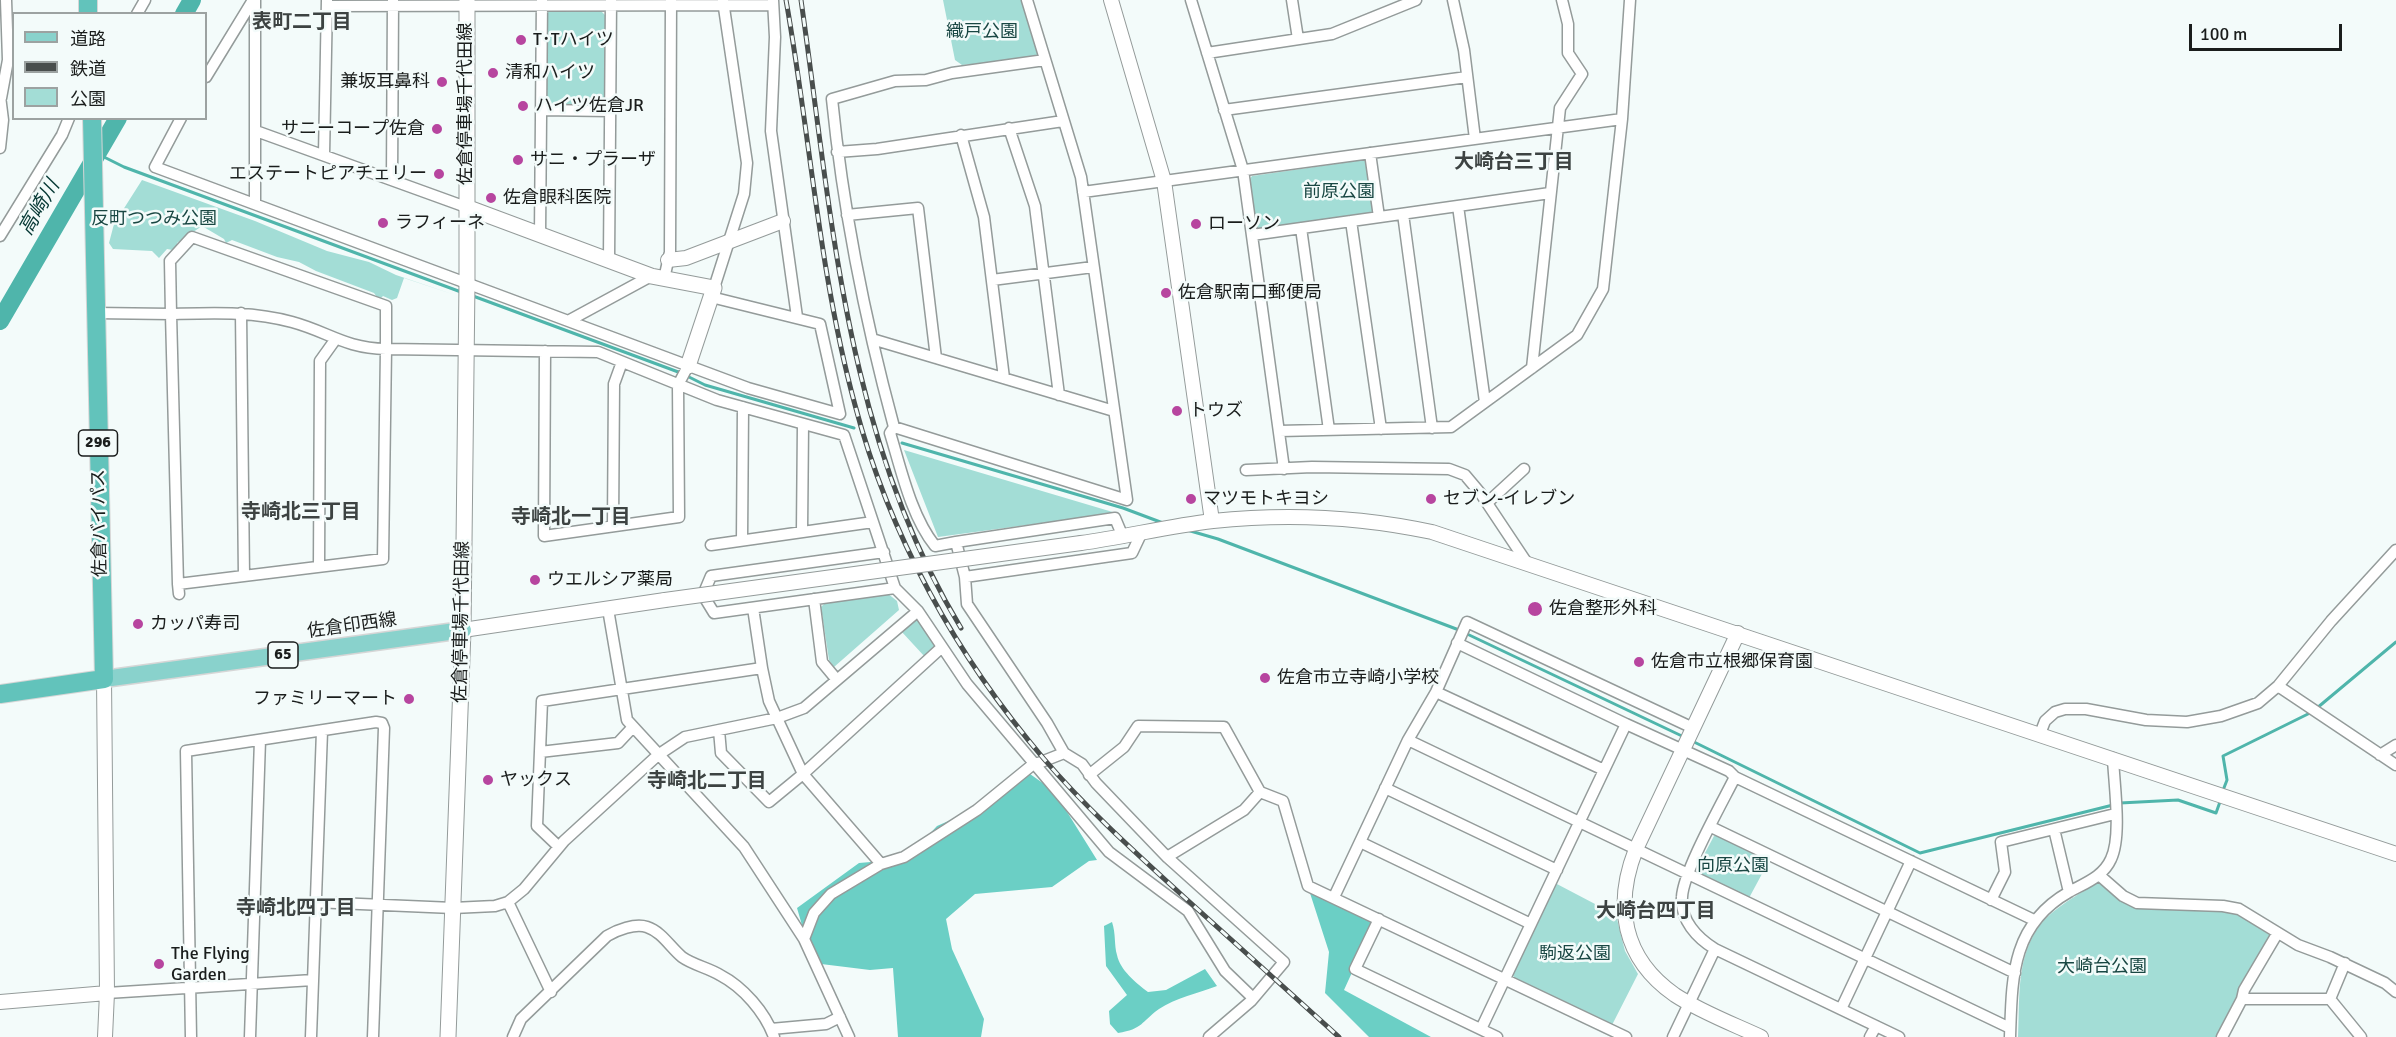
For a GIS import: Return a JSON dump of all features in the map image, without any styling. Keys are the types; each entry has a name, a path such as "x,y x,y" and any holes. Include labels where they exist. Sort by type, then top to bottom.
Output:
{"highway":[{"name":"佐倉バイパス","path":"92,120 104,680"},
{"path":"0,694 104,680"}],"main road":[{"name":"佐倉停車場千代田線","path":"448,1037 463,630 467,3"},
{"name":"佐倉停車場千代田線","path":"466,207 657,277 713,292"},
{"path":"688,366 713,292"},
{"name":"佐倉印西線","path":"104,680 463,630"}],"street":[{"path":"0,148 0,97 11,59 6,0"},
{"path":"207,75 254,0"},
{"path":"254,0 255,204"},
{"path":"894,427 1127,500 1083,192 1027,0"},
{"path":"1111,0 1164,181 1212,521"},
{"path":"1191,0 1242,170 1284,469"},
{"path":"1292,0 1298,39"},
{"path":"1207,53 1332,34 1416,0"},
{"path":"1453,0 1475,139"},
{"path":"1532,368 1560,108 1566,95 1582,74 1568,53 1568,24 1562,0"},
{"path":"1279,431 1451,427 1577,335 1603,289 1622,119 1630,0"},
{"path":"324,155 327,3 773,3 775,37 771,131 797,317"},
{"path":"392,180 393,3"},
{"path":"570,320 657,277 668,260 671,3"},
{"path":"180,120 155,166 748,388 840,414 820,324 713,292 744,194 747,164 723,3"},
{"path":"540,235 542,4"},
{"path":"609,260 611,4"},
{"path":"1045,60 926,80 895,81 832,99 837,152 847,215 872,339 894,427 890,433 910,495 929,538 935,546 1115,518 1123,537"},
{"path":"1224,110 1467,77"},
{"path":"540,110 610,111"},
{"path":"1083,192 1622,119"},
{"path":"0,236 62,135 68,120"},
{"path":"837,152 877,149 1063,121"},
{"path":"1009,128 1035,206 1059,395"},
{"path":"256,131 466,207"},
{"path":"961,135 984,217 1004,378"},
{"path":"1370,153 1379,218"},
{"path":"1252,235 1551,193"},
{"path":"1458,206 1485,402"},
{"path":"847,215 918,208 936,358"},
{"path":"1402,214 1432,428"},
{"path":"668,260 686,258 783,221"},
{"path":"1352,221 1380,429"},
{"path":"1301,228 1329,430"},
{"path":"192,237 386,306 383,559 244,576 178,589 171,314 170,261 192,237"},
{"path":"992,280 1093,267"},
{"path":"95,313 241,313 293,322 362,349 598,352 678,385 743,407 844,435 895,588 918,611 941,648 1109,852 1188,911 1226,971 1253,998"},
{"path":"241,313 244,576"},
{"path":"872,339 1114,411"},
{"path":"319,567 320,361 335,340"},
{"path":"545,351 544,536 679,517 678,385 688,366"},
{"path":"613,526 614,384 622,362"},
{"path":"742,540 743,407"},
{"path":"802,531 803,424"},
{"path":"1246,470 1449,469 1465,475 1487,503 1527,563"},
{"path":"1487,503 1524,469"},
{"path":"463,630 1123,537 1212,521 1328,516 1358,518 1432,532 2396,854"},
{"path":"711,545 873,522"},
{"path":"965,577 1132,553 1141,534"},
{"path":"956,542 965,577 967,604 1047,723 1064,753 1082,764 1089,775 1167,857 1284,962 1253,998 1209,1037"},
{"path":"2040,734 2045,722 2055,712 2065,709 2086,709 2166,722 2195,722 2243,710 2258,703 2278,686 2331,621 2396,550"},
{"path":"702,595 711,576 884,552"},
{"path":"702,595 714,613 895,588"},
{"path":"814,599 822,662 837,680"},
{"path":"753,608 769,701 803,774 881,864"},
{"path":"609,609 627,720 744,847 804,939 849,1037"},
{"path":"315,902 453,908 495,906 508,902 524,889 559,847 658,755 686,737 777,718 804,708 918,611"},
{"path":"1334,897 1408,740 1436,692 1467,622 1694,728"},
{"path":"1738,633 1636,849 1626,877 1623,900 1630,939 1653,976 1677,996 1761,1037"},
{"path":"1457,643 1729,771 1735,777 2034,920"},
{"path":"719,730 721,753 769,802 803,774 941,648"},
{"path":"559,847 537,826 542,701 762,668"},
{"path":"104,680 107,993 105,1037"},
{"path":"2278,686 2396,765"},
{"path":"1436,692 1604,771"},
{"path":"191,1037 186,751 384,722 373,1037"},
{"path":"1481,1029 1626,724"},
{"path":"1089,775 1124,747 1138,726 1224,727 1260,792 1283,801 1308,886 1626,1037"},
{"path":"540,752 618,742 633,728"},
{"path":"311,1037 322,731"},
{"path":"250,1037 260,740"},
{"path":"1408,740 1865,958 2010,1033 2015,973 2021,942 2034,920 2069,892 2099,875 2112,858 2116,837 2113,758"},
{"path":"2380,755 2396,745"},
{"path":"804,939 814,913 831,894 881,864 904,857 977,810 1031,766 1064,753"},
{"path":"1735,777 1689,874 1682,897 1686,920 1694,933 1715,949 1899,1037"},
{"path":"1385,788 1557,870"},
{"path":"1167,857 1244,810 1260,792"},
{"path":"1991,900 2005,872 2006,860 2001,842 2115,814"},
{"path":"1711,827 2015,973"},
{"path":"2054,829 2069,892"},
{"path":"1360,842 1531,924"},
{"path":"1841,1009 1911,861"},
{"path":"2099,875 2123,896 2137,903 2223,906 2239,909 2277,934 2344,963 2385,983 2396,992"},
{"path":"508,902 551,992"},
{"path":"1378,919 1355,969 1497,1037"},
{"path":"513,1037 521,1018 551,992 607,936 614,931 646,927 656,932 684,958 720,974 738,986 773,1033 826,1024 840,1017"},
{"path":"2222,1037 2242,999 2244,990 2277,934"},
{"path":"1673,1037 1715,949"},
{"path":"2330,999 2344,963"},
{"path":"0,1002 313,980"},
{"path":"2242,999 2330,999"},
{"path":"2330,999 2361,1037"},
{"path":"1870,1037 1876,1026"}],"green space":[{"name":"織戸公園","path":"943,0 1023,0 1039,54 1031,59 962,65 955,60"},
{"path":"600,10 605,15 605,104 598,109 546,105 546,15 549,11"},
{"name":"前原公園","path":"1363,160 1368,162 1375,210 1367,216 1259,230 1256,226 1249,180 1252,176"},
{"name":"反町つつみ公園","path":"142,180 255,221 327,251 369,262 396,275 455,295 404,278 397,298 392,300 383,296 379,300 374,293 316,271 299,262 277,257 232,240 226,243 224,239 202,226 177,243 178,251 167,249 159,258 152,251 113,249 109,243 114,224"},
{"path":"904,450 1116,513 938,537"},
{"path":"887,593 897,601 899,610 834,667 829,660 821,607 825,603"},
{"path":"914,619 918,619 935,646 925,657 901,631"},
{"name":"向原公園","path":"1719,833 1770,859 1749,898 1700,875 1697,868 1714,836"},
{"name":"駒返公園","path":"1555,883 1616,915 1625,951 1638,974 1612,1025 1514,978 1512,972"},
{"name":"大崎台公園","path":"2100,883 2120,896 2234,912 2270,935 2218,1037 2018,1037 2022,969 2036,931 2047,917 2070,899 2094,884"}],"shaded area":[{"path":"1030,774 1054,791 1097,860 1089,861 1052,887 975,894 946,919 952,949 984,1019 981,1037 898,1037 893,968 870,970 813,963 797,908 859,863 906,859 937,826 980,807"},
{"path":"1309,890 1375,922 1344,990 1431,1037 1369,1037 1325,993 1329,952"},
{"path":"1112,922 1116,951 1121,966 1148,992 1166,990 1205,969 1217,986 1172,1002 1159,1009 1137,1027 1118,1033 1110,1024 1109,1011 1127,995 1106,966 1104,926"}],"waterway":[{"name":"高崎川","path":"185,12 192,0"},
{"name":"高崎川","path":"0,321 117,120"},
{"path":"100,155 124,167 461,292"},
{"path":"473,296 681,373"},
{"path":"687,376 705,385 854,428"},
{"path":"902,443 1123,508 1163,523"},
{"path":"1187,530 1218,539 1459,630"},
{"path":"1465,633 1684,737"},
{"path":"2317,708 2396,642"},
{"path":"2222,793 2227,780 2223,756 2312,712"},
{"path":"1690,740 1920,853 2113,805"},
{"path":"2120,803 2178,800 2216,813 2221,799"}],"railway":[{"path":"786,0 832,305 855,405 869,453 887,501 930,592 983,679 1012,720 1060,777 1130,847 1339,1037"},
{"path":"801,0 835,243 849,323 868,402 891,480 922,555 961,628"}],"place":[{"name":"T･Tハイツ","path":"521,40"},
{"name":"清和ハイツ","path":"493,73"},
{"name":"兼坂耳鼻科","path":"442,82"},
{"name":"ハイツ佐倉JR","path":"523,106"},
{"name":"サニーコープ佐倉","path":"437,129"},
{"name":"サニ・プラーザ","path":"518,160"},
{"name":"エステートピアチェリー","path":"439,174"},
{"name":"佐倉眼科医院","path":"491,198"},
{"name":"ラフィーネ","path":"383,223"},
{"name":"ローソン","path":"1196,224"},
{"name":"佐倉駅南口郵便局","path":"1166,293"},
{"name":"トウズ","path":"1177,411"},
{"name":"マツモトキヨシ","path":"1191,499"},
{"name":"セブン-イレブン","path":"1431,499"},
{"name":"ウエルシア薬局","path":"535,580"},
{"name":"佐倉整形外科","path":"1535,609"},
{"name":"カッパ寿司","path":"138,624"},
{"name":"佐倉市立根郷保育園","path":"1639,662"},
{"name":"佐倉市立寺崎小学校","path":"1265,678"},
{"name":"ファミリーマート","path":"409,699"},
{"name":"ヤックス","path":"488,780"},
{"name":"The Flying Garden","path":"159,964"}],"district":[{"name":"表町二丁目","path":"302,23"},
{"name":"大崎台三丁目","path":"1514,163"},
{"name":"寺崎北三丁目","path":"301,513"},
{"name":"寺崎北一丁目","path":"571,518"},
{"name":"寺崎北二丁目","path":"707,782"},
{"name":"寺崎北四丁目","path":"296,909"},
{"name":"大崎台四丁目","path":"1656,912"}]}
